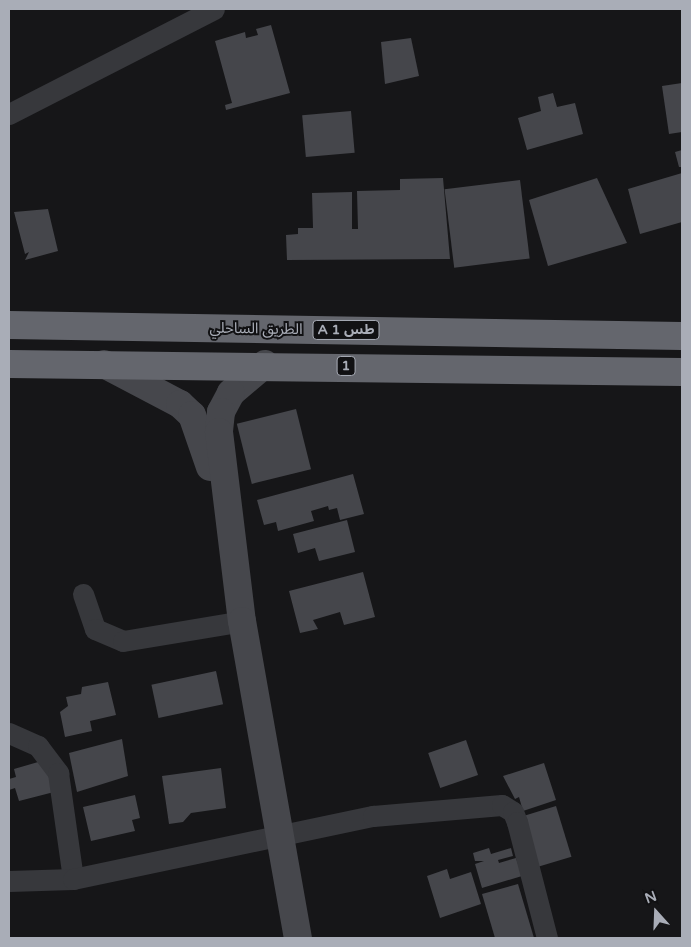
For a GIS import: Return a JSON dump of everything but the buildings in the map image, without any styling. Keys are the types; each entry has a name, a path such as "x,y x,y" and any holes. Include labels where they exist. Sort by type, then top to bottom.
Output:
{"highway":[{"name":"الطريق الساحلي","path":"9,325 682,336"},
{"name":"1","path":"9,364 265,364 682,372"}],"street":[{"path":"9,114 214,9"},
{"path":"104,364 180,404 192,415 209,460 233,558"},
{"path":"265,364 231,393 220,422 233,558 242,620 281,832 298,938"},
{"path":"83,594 94,629 123,641 242,620"},
{"path":"9,733 38,746 58,772 73,879"},
{"path":"9,882 73,879 178,859 281,832 373,816 502,805 513,812 517,822 547,938"}]}
